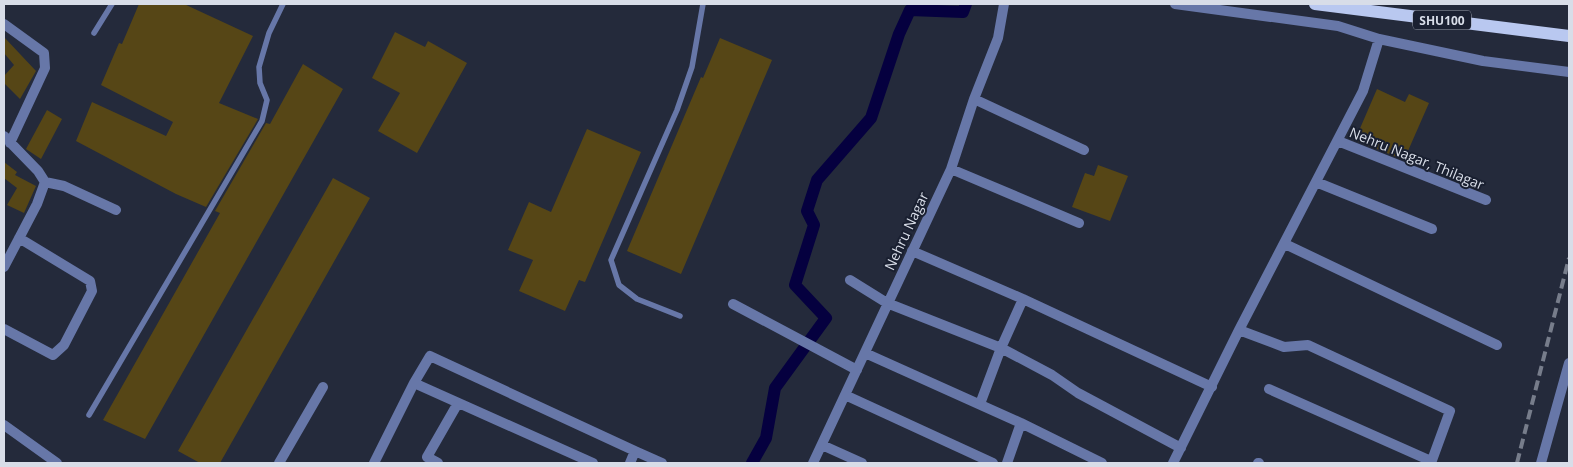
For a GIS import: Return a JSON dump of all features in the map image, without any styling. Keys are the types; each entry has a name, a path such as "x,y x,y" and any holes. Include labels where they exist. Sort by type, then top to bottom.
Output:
{"main road":[{"name":"SHU100","path":"1315,4 1569,36"}],"street":[{"name":"Nehru Nagar","path":"813,463 951,169 974,99 998,38 1004,4"},
{"path":"1175,4 1338,26 1380,39 1483,61 1569,72"},
{"path":"4,24 44,53 45,68 7,140 38,171 45,182 64,186 116,210"},
{"path":"1173,463 1239,330 1363,91 1380,39"},
{"path":"974,99 1084,150"},
{"name":"Nehru Nagar, Thilagar","path":"1338,141 1486,200"},
{"path":"951,169 1080,223"},
{"path":"4,267 37,204 45,182"},
{"path":"1316,182 1432,229"},
{"path":"4,329 53,354 64,345 92,291 90,281 19,238"},
{"path":"1285,244 1497,346"},
{"path":"912,251 1022,299 1212,387"},
{"path":"850,280 887,303 1001,348 1052,375 1078,393 1181,448"},
{"path":"980,404 1022,299"},
{"path":"733,304 857,370"},
{"path":"1239,330 1284,347 1308,345 1450,411 1431,462 1269,389"},
{"path":"865,353 1021,423 1102,463"},
{"path":"374,463 414,383 430,356 662,463"},
{"path":"1541,463 1569,363"},
{"path":"414,383 593,463"},
{"path":"280,463 323,387"},
{"path":"845,394 993,463"},
{"path":"438,463 427,458 458,403"},
{"path":"1006,463 1021,423"},
{"path":"4,425 57,463"},
{"path":"822,445 862,463"},
{"path":"630,463 635,452"}],"lane":[{"path":"94,33 112,4"},
{"path":"89,414 262,121 267,100 260,83 259,67 269,33 283,4"},
{"path":"680,316 637,299 619,285 611,260 677,110 692,67 704,4"}],"building":[{"path":"139,4 184,4 253,36 219,103 258,119 206,207 176,194 76,141 92,102 166,136 173,122 101,85 119,43 122,44"},
{"path":"395,32 425,47 428,41 467,63 417,153 378,131 400,93 372,78"},
{"path":"4,37 36,71 20,99 4,83 4,76 14,65 4,53"},
{"path":"720,38 772,60 681,274 627,251 701,77 703,78"},
{"path":"303,64 343,89 145,439 103,420 220,213 215,211 266,123 270,124"},
{"path":"1377,89 1405,102 1409,94 1429,103 1404,160 1355,140"},
{"path":"47,110 62,119 41,159 26,149"},
{"path":"587,129 641,152 585,282 579,280 565,311 519,291 533,260 508,250 529,202 551,212"},
{"path":"4,162 17,172 15,175 36,186 24,213 7,205 17,188 4,178"},
{"path":"1098,165 1128,176 1110,221 1072,207 1085,173 1094,176"},
{"path":"333,178 370,198 220,463 200,463 178,451"}],"waterway":[{"path":"752,463 766,438 775,388 826,318 795,285 814,225 807,211 817,180 871,118 899,34 910,10 963,12 966,4"}],"railway":[{"path":"1517,463 1569,258"}]}
